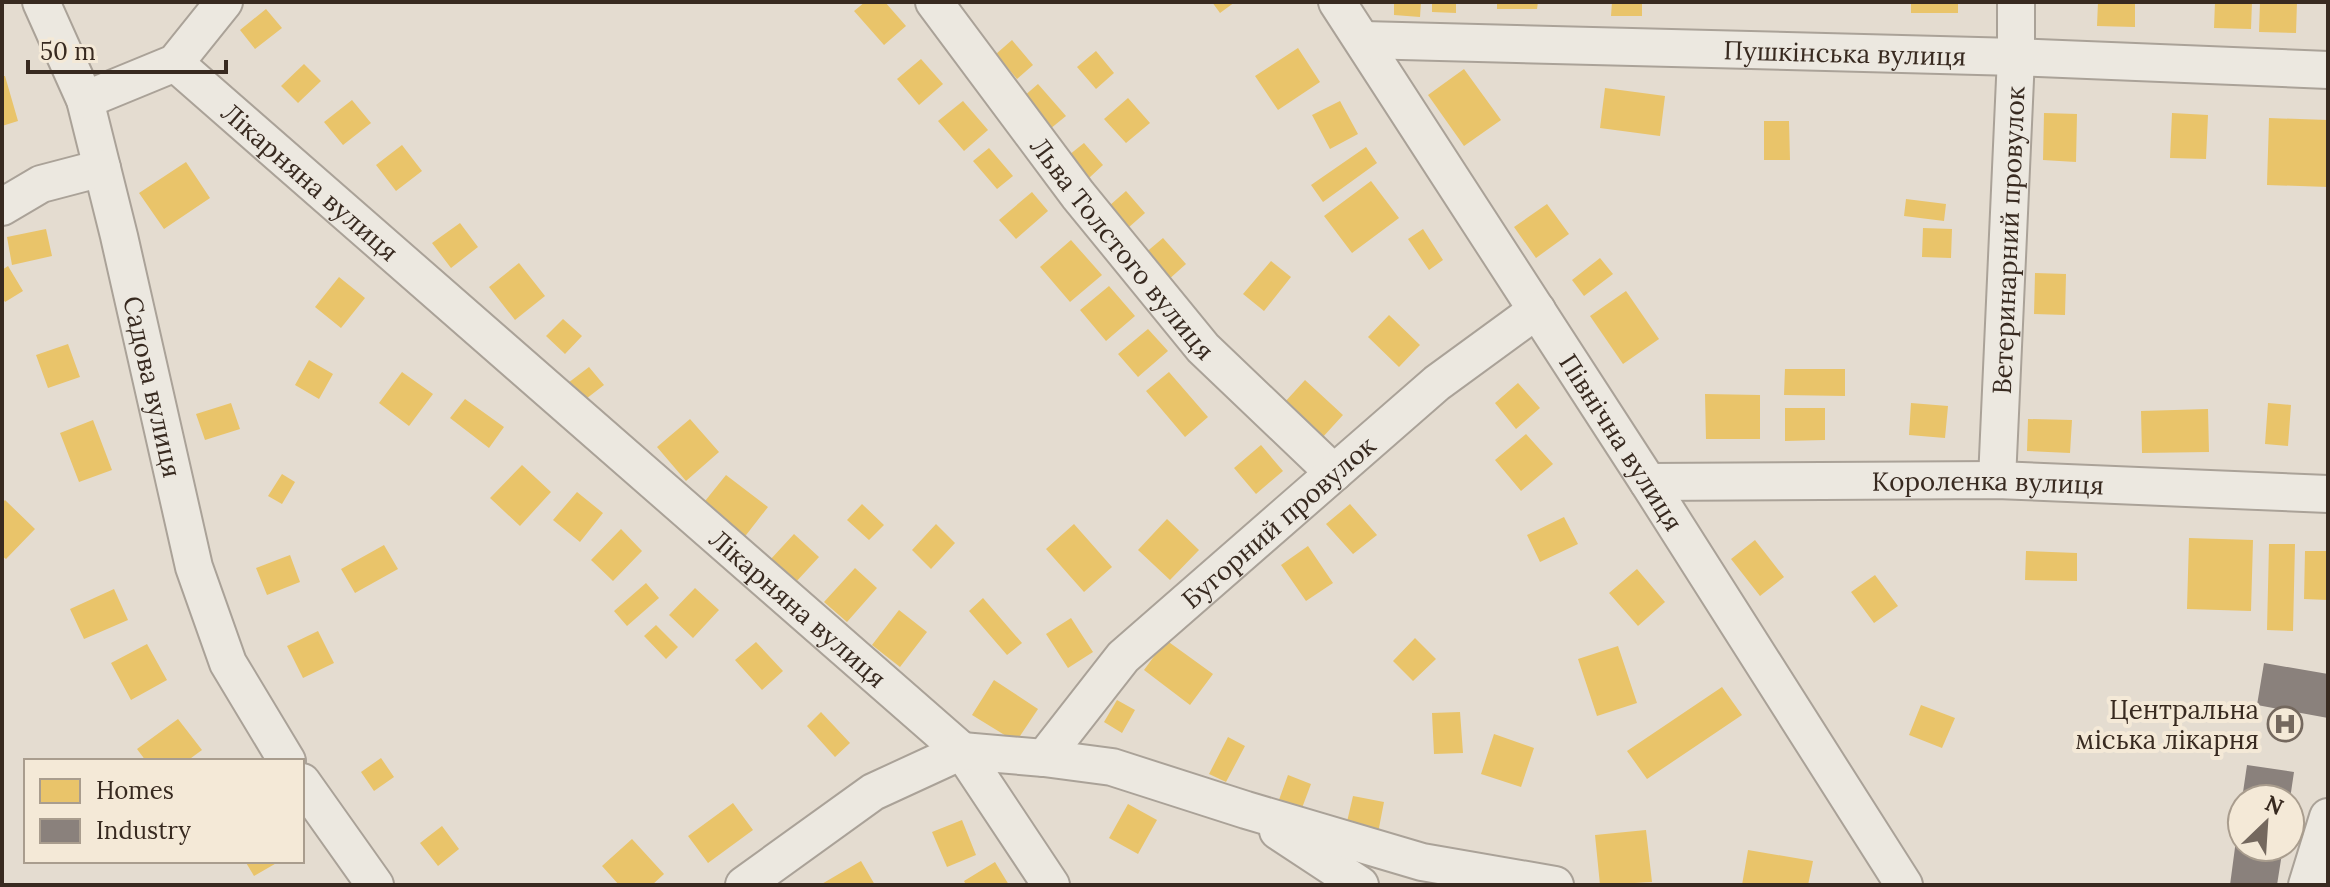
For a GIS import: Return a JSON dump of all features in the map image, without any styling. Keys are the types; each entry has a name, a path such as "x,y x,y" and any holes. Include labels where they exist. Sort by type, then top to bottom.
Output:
{"street":[{"name":"Садова вулиця","path":"41,2 85,100 194,567 228,663 286,759"},
{"path":"85,100 175,63 224,2"},
{"name":"Льва Толстого вулиця","path":"934,2 1078,195 1203,348 1334,473"},
{"name":"Північна вулиця","path":"1337,2 1904,885"},
{"name":"Ветеринарний провулок","path":"1997,480 2016,2"},
{"name":"Пушкінська вулиця","path":"1363,40 2016,57 2328,70"},
{"name":"Лікарняна вулиця","path":"175,63 962,751 1051,885"},
{"path":"2,207 41,184 102,168"},
{"name":"Бугорний провулок","path":"1044,758 1123,657 1437,383 1537,310"},
{"name":"Короленка вулиця","path":"1648,482 1997,480 2328,494"},
{"path":"744,885 873,792 962,751 1112,767 1422,862 1555,885"},
{"path":"304,785 375,885"},
{"path":"1246,810 1360,885"},
{"path":"2307,885 2328,817"}],"building: Homes":[{"path":"865,2 885,2 906,26 884,45 854,11"},
{"path":"1212,2 1235,2 1220,13"},
{"path":"1394,2 1421,2 1420,17 1394,15"},
{"path":"1432,2 1456,2 1456,13 1432,12"},
{"path":"1497,2 1538,2 1537,9 1497,9"},
{"path":"1612,2 1642,2 1642,16 1611,16"},
{"path":"1911,2 1958,2 1958,13 1911,13"},
{"path":"2098,2 2135,2 2135,27 2097,26"},
{"path":"2215,2 2252,2 2251,29 2214,28"},
{"path":"2260,2 2297,2 2296,33 2259,32"},
{"path":"266,9 282,28 255,49 240,30"},
{"path":"1012,40 1033,65 1017,79 996,54"},
{"path":"1298,48 1320,82 1278,110 1255,76"},
{"path":"1096,51 1114,73 1096,89 1077,67"},
{"path":"921,59 943,84 919,105 897,79"},
{"path":"304,64 321,81 298,103 281,86"},
{"path":"1464,69 1501,120 1464,146 1428,95"},
{"path":"2,76 5,76 18,121 2,126"},
{"path":"1038,84 1066,116 1050,129 1023,97"},
{"path":"1605,88 1665,96 1660,136 1600,128"},
{"path":"1128,98 1150,123 1126,143 1104,119"},
{"path":"352,100 371,123 343,145 324,122"},
{"path":"963,101 988,130 964,151 938,121"},
{"path":"1340,101 1358,134 1330,149 1312,115"},
{"path":"2044,113 2077,114 2076,162 2043,160"},
{"path":"2172,113 2208,115 2206,159 2170,158"},
{"path":"2269,118 2328,120 2328,187 2267,185"},
{"path":"1764,121 1789,121 1790,160 1764,160"},
{"path":"1084,143 1103,165 1089,178 1069,155"},
{"path":"402,145 422,171 396,191 376,165"},
{"path":"1366,147 1377,163 1323,202 1311,185"},
{"path":"989,148 1013,176 997,189 973,161"},
{"path":"186,162 210,198 164,229 139,193"},
{"path":"1371,181 1399,218 1352,253 1324,216"},
{"path":"1126,191 1145,213 1128,228 1109,206"},
{"path":"1032,192 1048,211 1016,239 999,220"},
{"path":"1906,199 1946,204 1944,221 1904,216"},
{"path":"1547,204 1569,234 1536,258 1514,227"},
{"path":"460,223 478,247 451,268 432,243"},
{"path":"1923,228 1952,229 1951,258 1922,257"},
{"path":"46,229 52,256 12,265 7,237"},
{"path":"1423,229 1443,260 1429,270 1408,239"},
{"path":"1163,238 1186,264 1167,281 1144,254"},
{"path":"1071,240 1102,275 1070,302 1040,267"},
{"path":"1600,258 1613,274 1584,296 1572,280"},
{"path":"1271,261 1291,277 1264,311 1243,294"},
{"path":"519,263 545,296 515,320 489,287"},
{"path":"8,266 23,291 5,302 2,297 2,270"},
{"path":"2035,273 2066,274 2065,315 2034,314"},
{"path":"339,277 365,298 341,328 315,307"},
{"path":"1109,286 1135,316 1106,341 1080,310"},
{"path":"1626,291 1659,339 1623,364 1590,316"},
{"path":"1389,315 1420,345 1399,367 1368,337"},
{"path":"563,319 582,336 565,354 546,336"},
{"path":"1148,329 1168,351 1138,377 1118,354"},
{"path":"68,344 80,377 48,388 36,355"},
{"path":"309,360 333,374 319,399 295,385"},
{"path":"589,367 604,385 582,402 568,383"},
{"path":"1785,369 1845,369 1845,396 1784,395"},
{"path":"402,372 433,394 409,426 379,403"},
{"path":"1169,372 1208,417 1185,437 1146,391"},
{"path":"1305,380 1343,415 1322,438 1284,403"},
{"path":"1518,383 1540,408 1516,429 1495,403"},
{"path":"1705,394 1760,395 1760,439 1706,439"},
{"path":"465,399 504,427 489,448 450,418"},
{"path":"231,403 240,429 205,440 196,414"},
{"path":"1911,403 1948,406 1945,438 1909,435"},
{"path":"2268,403 2291,405 2288,446 2265,444"},
{"path":"1785,408 1825,408 1825,440 1785,441"},
{"path":"2208,409 2209,452 2142,453 2141,411"},
{"path":"690,419 719,452 686,481 657,447"},
{"path":"2028,419 2072,420 2070,453 2027,451"},
{"path":"93,420 112,470 79,482 60,433"},
{"path":"1526,434 1553,464 1521,491 1495,460"},
{"path":"1261,445 1283,471 1256,494 1234,468"},
{"path":"522,465 551,492 520,526 490,498"},
{"path":"282,474 295,482 282,504 268,496"},
{"path":"726,475 768,507 743,539 701,506"},
{"path":"577,492 603,513 580,542 553,520"},
{"path":"5,500 35,529 6,559 2,556 2,503"},
{"path":"862,504 884,525 869,540 847,520"},
{"path":"1350,504 1377,535 1353,554 1326,524"},
{"path":"1564,517 1578,544 1540,562 1527,535"},
{"path":"1167,519 1199,550 1170,580 1138,550"},
{"path":"936,524 955,543 931,569 912,550"},
{"path":"1074,524 1112,567 1084,592 1046,549"},
{"path":"621,529 642,551 613,581 591,560"},
{"path":"794,534 819,557 795,583 770,560"},
{"path":"2189,538 2253,540 2251,611 2187,609"},
{"path":"1755,540 1784,577 1760,596 1731,559"},
{"path":"2269,544 2295,544 2293,631 2267,630"},
{"path":"384,545 398,569 355,593 341,569"},
{"path":"1308,546 1333,583 1306,601 1281,565"},
{"path":"2026,551 2077,553 2077,581 2025,580"},
{"path":"2305,551 2328,551 2328,600 2304,599"},
{"path":"290,555 300,582 267,595 256,568"},
{"path":"855,568 877,588 847,622 824,602"},
{"path":"1637,569 1665,602 1638,626 1609,593"},
{"path":"1875,575 1898,606 1874,623 1851,592"},
{"path":"646,583 659,598 627,626 614,611"},
{"path":"695,588 719,610 693,638 669,615"},
{"path":"114,589 128,620 84,639 70,609"},
{"path":"983,598 1022,643 1007,655 969,611"},
{"path":"899,610 927,632 900,667 872,645"},
{"path":"1071,618 1093,652 1068,668 1046,634"},
{"path":"656,625 678,647 666,659 644,636"},
{"path":"318,631 334,663 303,678 287,646"},
{"path":"1415,638 1436,659 1413,681 1393,661"},
{"path":"1166,640 1213,674 1190,705 1144,670"},
{"path":"756,642 783,671 762,690 735,660"},
{"path":"147,644 167,680 131,700 111,663"},
{"path":"1618,646 1637,703 1597,716 1578,659"},
{"path":"994,680 1038,709 1016,742 972,715"},
{"path":"1722,687 1742,715 1647,779 1627,751"},
{"path":"1117,700 1135,710 1122,733 1104,722"},
{"path":"1921,705 1955,718 1942,748 1909,735"},
{"path":"821,712 850,743 835,757 807,726"},
{"path":"1460,712 1463,753 1434,754 1432,713"},
{"path":"178,719 202,750 190,759 144,759 137,749"},
{"path":"1494,734 1534,748 1521,787 1481,774"},
{"path":"1228,737 1245,746 1226,782 1209,774"},
{"path":"381,758 394,777 374,791 361,772"},
{"path":"1288,775 1311,784 1299,816 1276,808"},
{"path":"1353,796 1384,802 1378,833 1346,826"},
{"path":"733,803 753,830 708,863 688,836"},
{"path":"1128,804 1157,820 1138,854 1109,838"},
{"path":"962,820 976,855 947,867 932,832"},
{"path":"442,826 459,849 438,866 420,843"},
{"path":"1646,830 1652,882 1600,885 1595,835"},
{"path":"632,839 664,874 652,885 619,885 602,866"},
{"path":"1748,850 1813,861 1808,885 1742,885"},
{"path":"861,861 875,885 820,885"},
{"path":"995,862 1009,885 966,885 964,881"},
{"path":"246,863 277,863 254,876"}],"building: Industry":[{"path":"2264,663 2328,674 2328,718 2257,705"},
{"path":"2247,765 2294,772 2292,783 2244,783"},
{"path":"2233,863 2280,863 2277,885 2230,885"}],"place":[{"name":"Центральна міська лікарня","path":"2285,724"}]}
